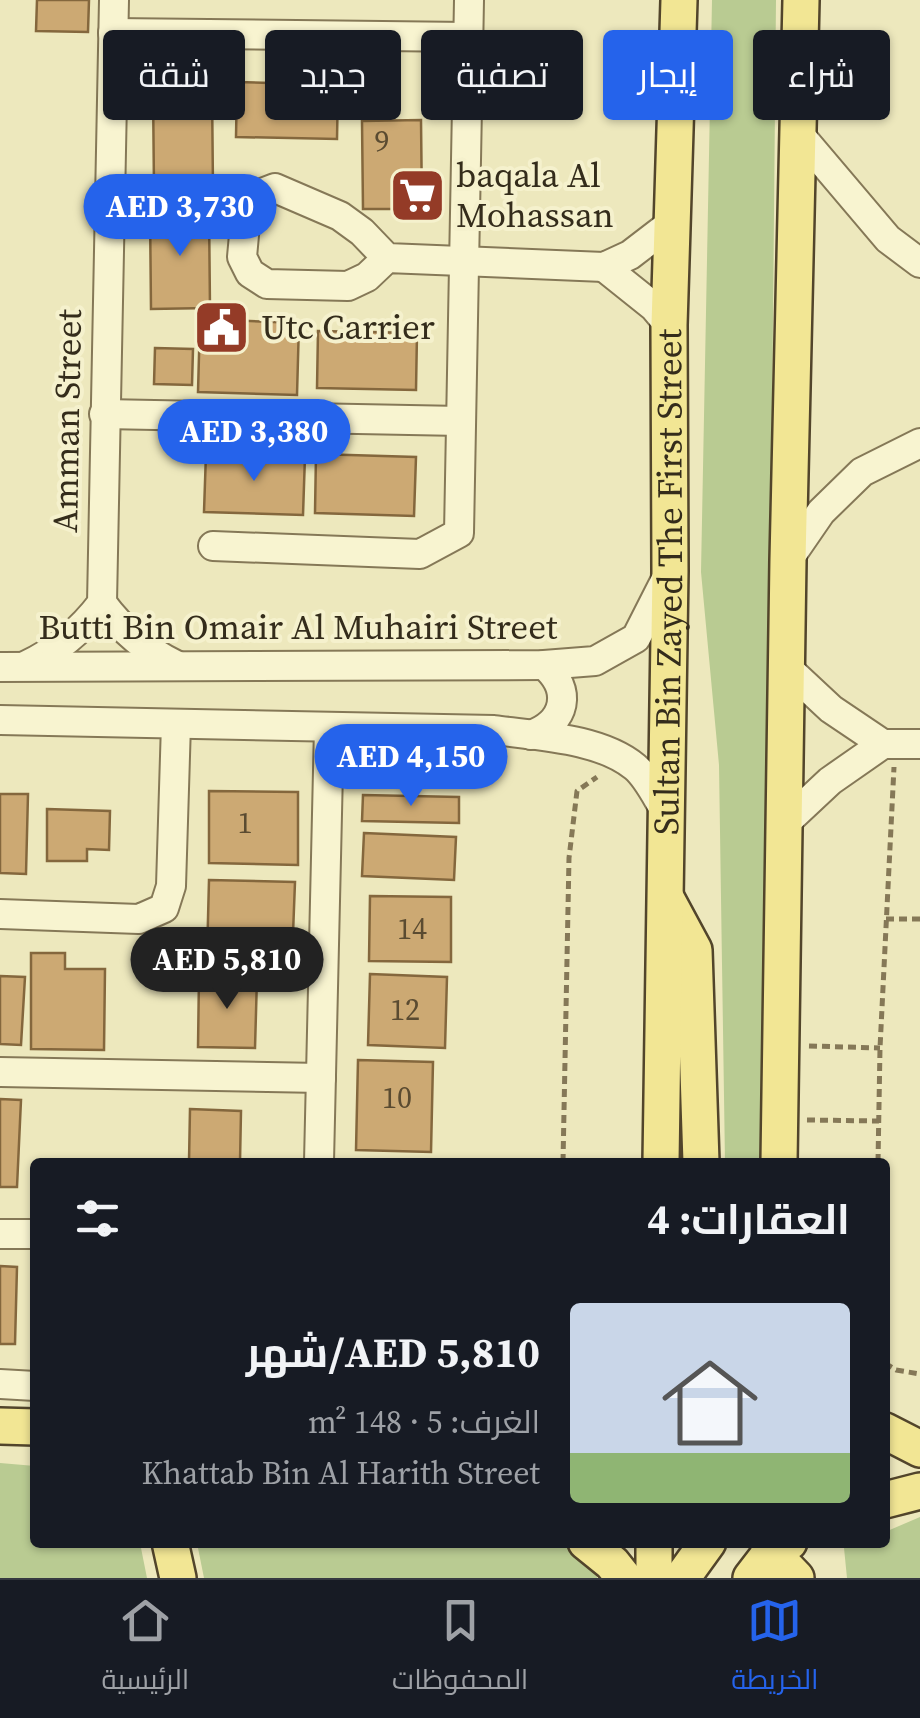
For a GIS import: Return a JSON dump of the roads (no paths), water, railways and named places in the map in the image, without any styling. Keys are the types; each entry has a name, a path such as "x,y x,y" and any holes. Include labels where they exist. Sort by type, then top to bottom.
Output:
{"main road":[{"name":"Sultan Bin Zayed The First Street","path":"660,1158 670,325 680,0"},
{"path":"779,1158 801,0"},
{"path":"666,897 694,950 700,1158"},
{"path":"890,1434 920,1449"},
{"path":"890,1448 920,1449"},
{"path":"890,1499 920,1491"},
{"path":"171,1548 178,1578"},
{"path":"593,1548 624,1578"},
{"path":"654,1548 654,1578"},
{"path":"682,1578 704,1548"},
{"path":"770,1556 796,1578"}],"street":[{"name":"Amman Street","path":"113,30 114,0"},
{"path":"468,0 468,30"},
{"path":"245,34 421,36"},
{"name":"Amman Street","path":"102,603 111,120"},
{"path":"213,546 420,554 459,533 467,120"},
{"path":"799,134 888,239 920,264"},
{"path":"387,258 367,277 348,286 267,284 250,273 242,257 246,213 254,196 275,188 340,216 387,258 604,267 630,255 673,222"},
{"path":"604,267 654,306 670,325"},
{"path":"104,414 461,422"},
{"path":"788,560 821,512 862,472 920,443"},
{"name":"Butti Bin Omair Al Muhairi Street","path":"12,667 544,665 594,661 636,638 670,571"},
{"path":"12,667 59,647 102,603 128,634 181,668"},
{"path":"531,735 553,722 563,698 554,674 544,665"},
{"path":"786,667 831,709 899,744"},
{"path":"0,720 494,730 531,735 602,747 636,768 666,812"},
{"path":"0,914 139,920 164,908 171,886 176,724"},
{"path":"319,1158 329,727"},
{"path":"783,825 830,781 899,744"},
{"path":"0,1072 321,1078"},
{"path":"0,1234 30,1234"},
{"path":"0,1384 30,1386"}],"place":[{"name":"baqala Al Mohassan","path":"417,195"},
{"name":"Utc Carrier","path":"222,327"}]}
